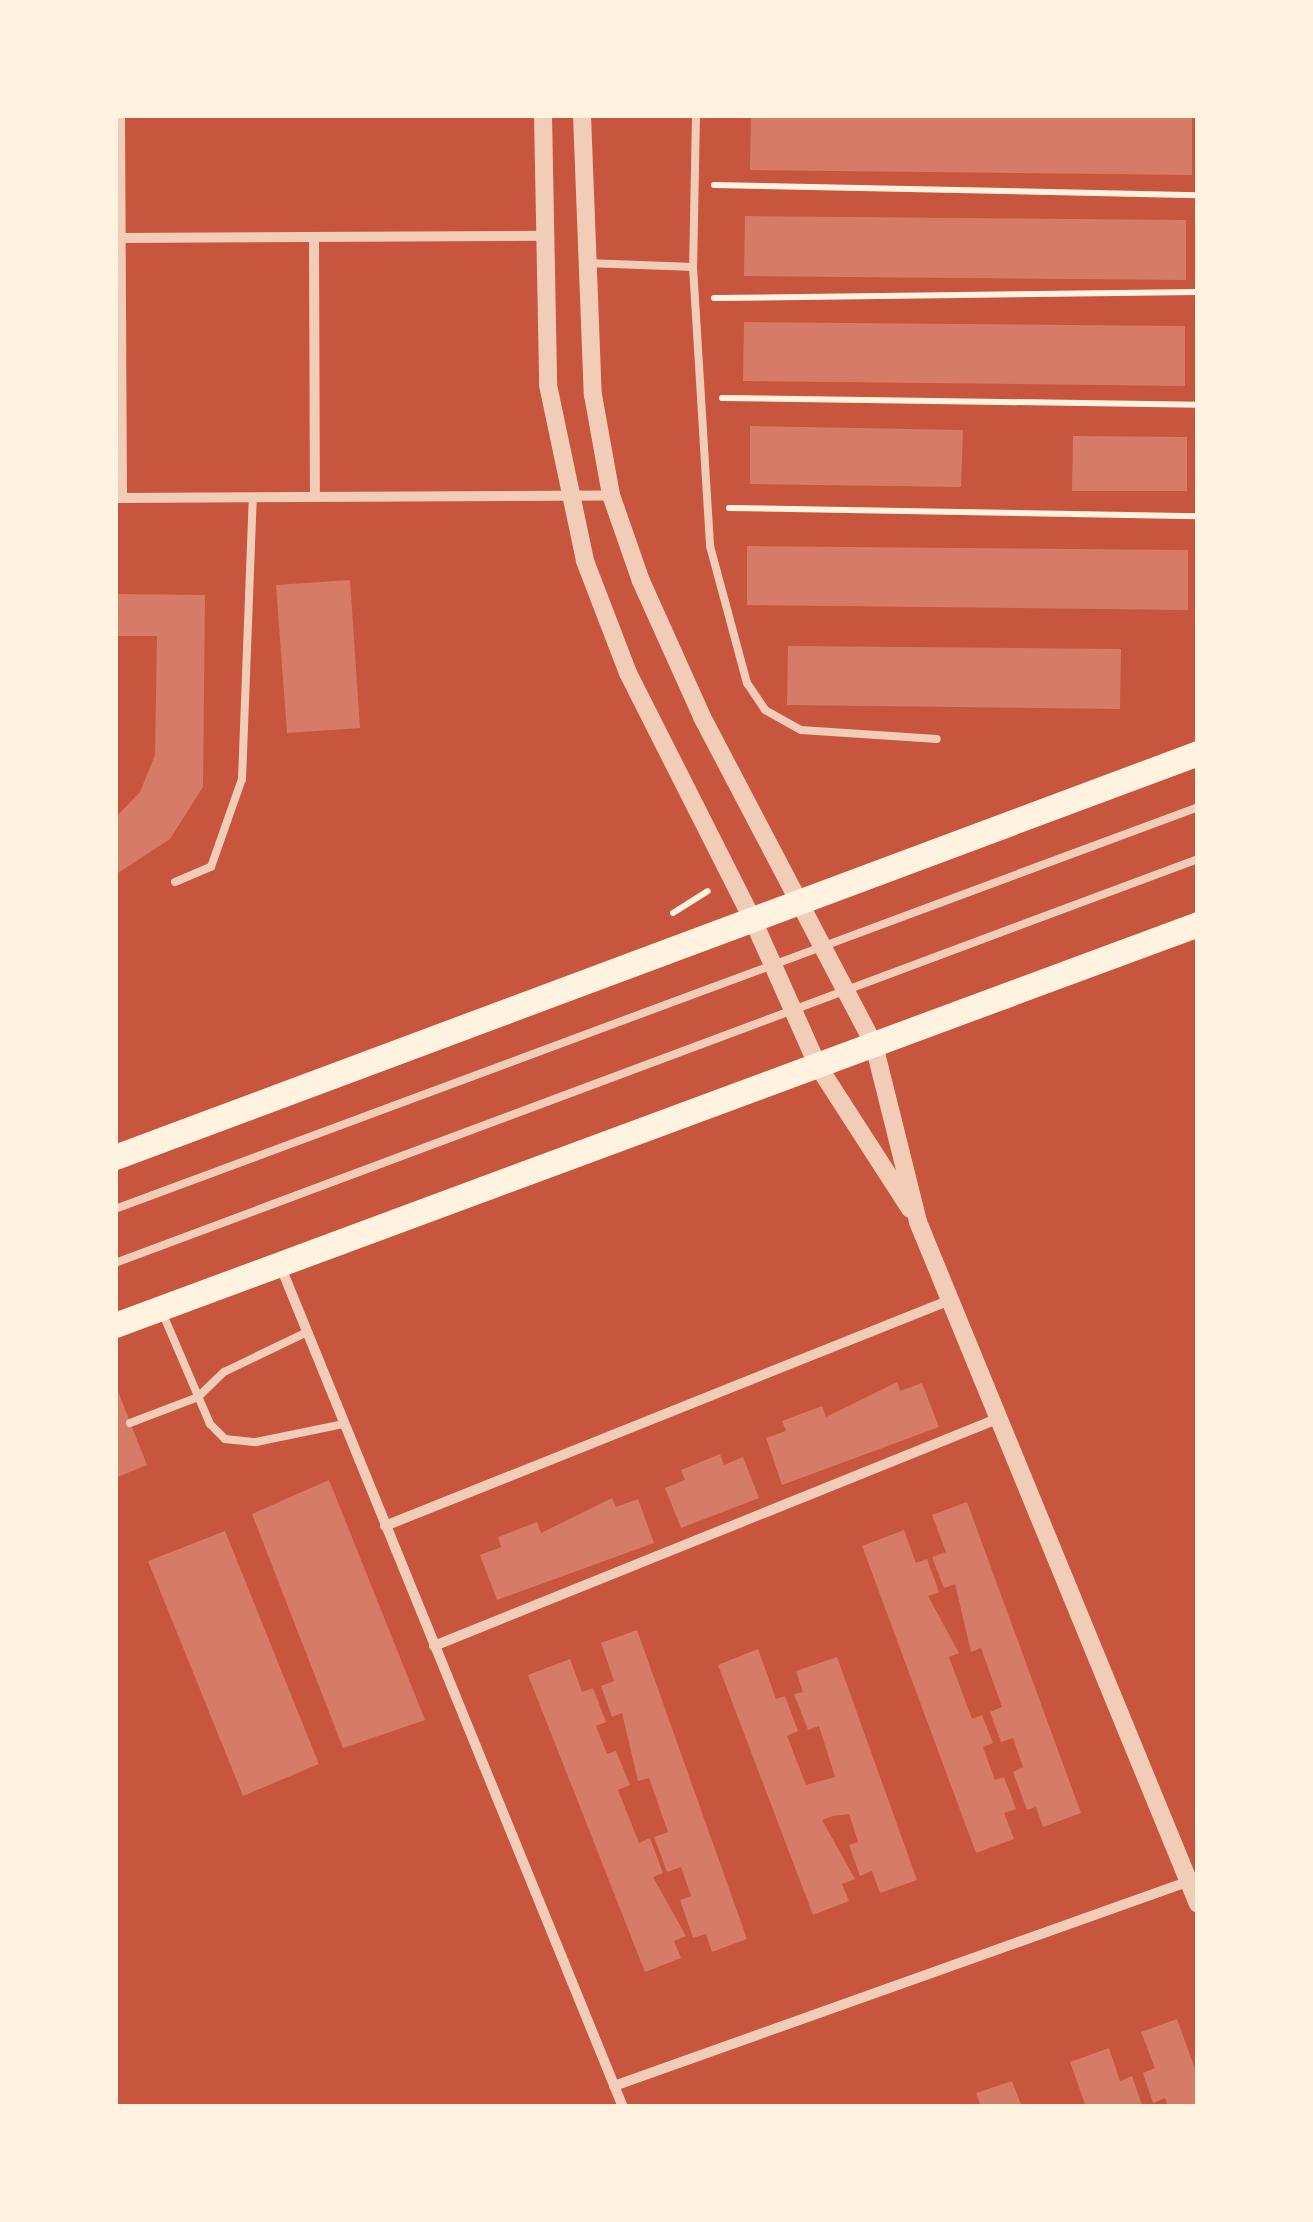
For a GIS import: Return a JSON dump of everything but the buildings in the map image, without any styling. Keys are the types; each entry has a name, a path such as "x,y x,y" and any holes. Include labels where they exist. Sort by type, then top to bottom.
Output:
{"main road":[{"path":"115,1157 1198,752"},
{"path":"115,1325 1198,924"}],"street":[{"path":"120,115 118,498 612,495"},
{"path":"544,115 548,385 568,496 628,674 752,918 818,1066 918,1222"},
{"path":"582,115 593,395 612,495 668,646 874,1045 918,1222 997,1419 1194,1880 1198,1904"},
{"path":"118,238 543,236"},
{"path":"314,237 315,496"},
{"path":"279,1264 623,2107"},
{"path":"385,1526 950,1300"},
{"path":"434,1646 997,1419"},
{"path":"614,2086 1194,1880"}],"lane":[{"path":"696,115 693,267 707,508 726,620 747,683 766,710 801,730 937,739"},
{"path":"587,263 693,267"},
{"path":"175,882 212,867 242,779 254,496"},
{"path":"115,1209 820,944 1198,807"},
{"path":"115,1263 1198,859"},
{"path":"160,1308 217,1433 235,1442 344,1424"},
{"path":"130,1423 198,1397 224,1372 307,1332"}],"path":[{"path":"694,184 1198,195"},
{"path":"694,298 1198,292"},
{"path":"701,398 1198,405"},
{"path":"707,508 1198,516"}]}
